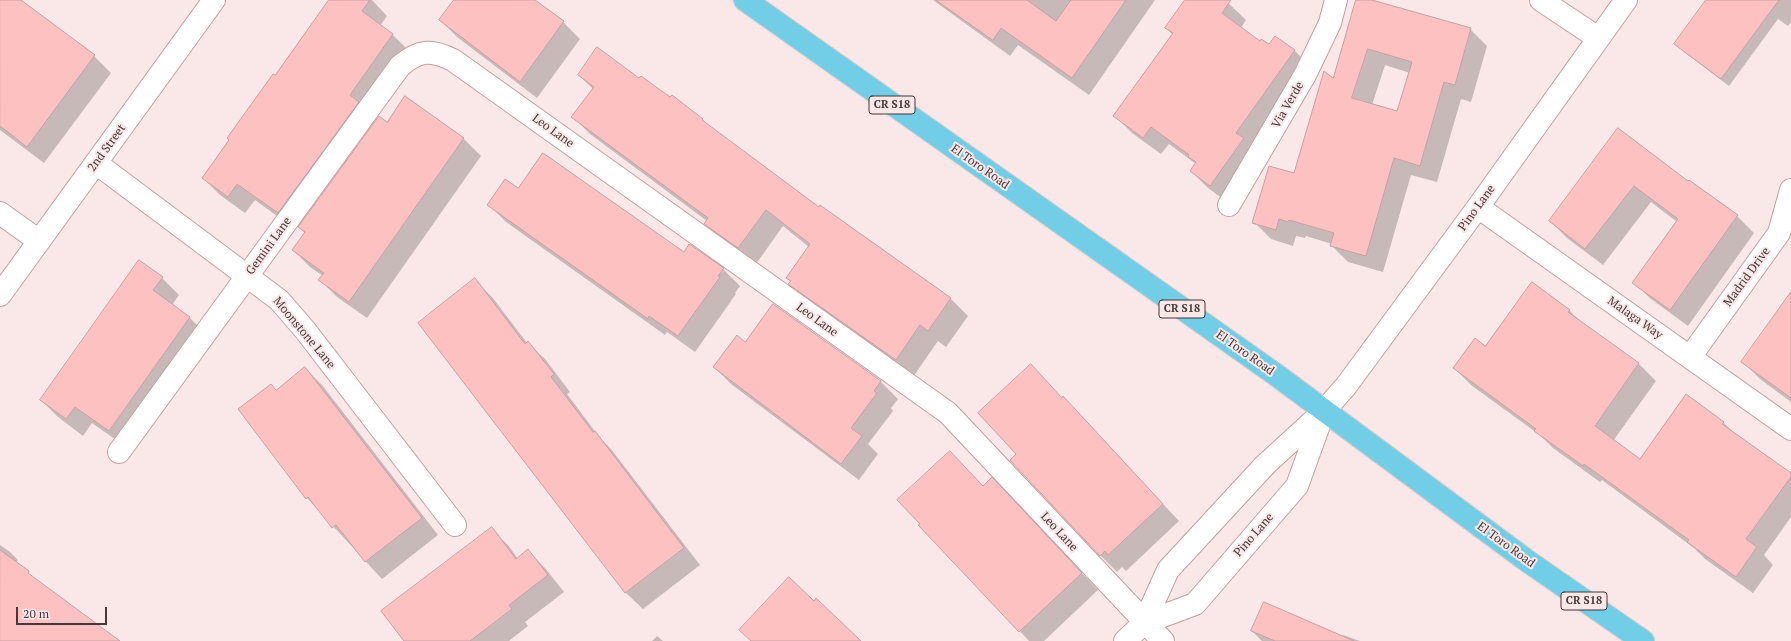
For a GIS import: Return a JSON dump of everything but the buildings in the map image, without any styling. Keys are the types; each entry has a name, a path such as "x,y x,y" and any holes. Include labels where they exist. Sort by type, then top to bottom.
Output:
{"main road":[{"name":"El Toro Road","path":"745,0 1275,374 1526,560 1643,641"}],"street":[{"name":"2nd Street","path":"0,295 214,0"},
{"name":"Via Verde","path":"1229,205 1305,75 1330,23 1336,0"},
{"path":"1541,0 1598,38"},
{"name":"Pino Lane","path":"1125,641 1144,623 1168,570 1265,464 1324,411 1346,386 1478,207 1626,0"},
{"name":"Gemini Lane","path":"119,452 400,66 412,56 428,52"},
{"name":"Leo Lane","path":"428,52 440,53 453,60 948,413 1144,623 1163,641"},
{"name":"Moonstone Lane","path":"96,163 279,300 305,330 455,525"},
{"name":"Madrid Drive","path":"1690,357 1779,234 1791,190"},
{"name":"Malaga Way","path":"1478,207 1791,429"},
{"path":"0,213 39,241"},
{"name":"Pino Lane","path":"1144,623 1195,604 1297,486 1324,411"}]}
